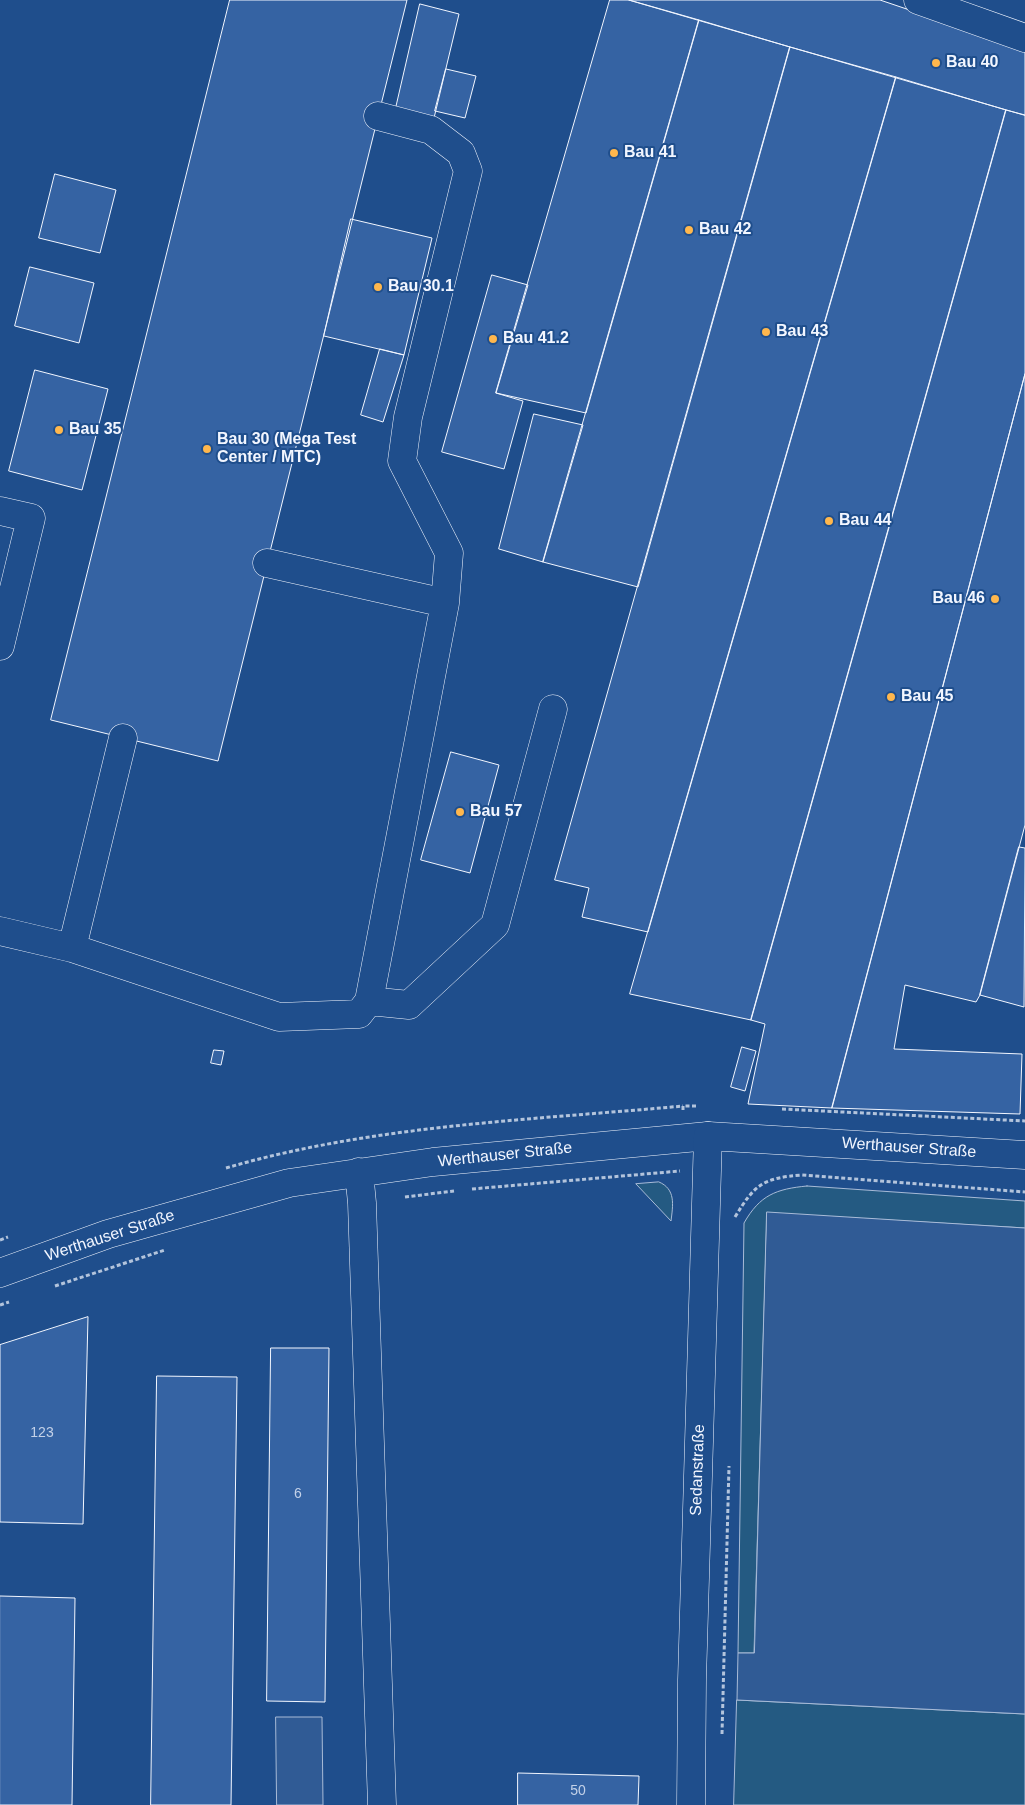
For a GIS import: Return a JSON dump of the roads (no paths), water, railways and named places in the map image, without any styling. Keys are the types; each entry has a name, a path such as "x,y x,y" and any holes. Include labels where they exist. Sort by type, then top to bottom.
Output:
{"main road":[{"path":"918,0 1025,38"},
{"path":"0,931 72,948 279,1017 359,1014 369,1001 445,603 449,553 402,461 408,417 468,171 461,153 431,130 378,116"},
{"path":"0,511 31,518 0,646"},
{"path":"267,563 445,603"},
{"path":"369,1001 409,1005 495,925 553,709"},
{"path":"72,948 123,738"},
{"name":"Werthauser Straße","path":"0,1273 108,1234 289,1183 432,1162 708,1136 1025,1155"},
{"name":"Sedanstraße","path":"691,1805 692,1680 708,1136"},
{"path":"359,1172 362,1203 382,1805"}],"place":[{"name":"Bau 40","path":"936,63"},
{"name":"Bau 41","path":"614,153"},
{"name":"Bau 42","path":"689,230"},
{"name":"Bau 30.1","path":"378,287"},
{"name":"Bau 43","path":"766,332"},
{"name":"Bau 41.2","path":"493,339"},
{"name":"Bau 35","path":"59,430"},
{"name":"Bau 30 (Mega Test Center / MTC)","path":"207,449"},
{"name":"Bau 44","path":"829,521"},
{"name":"Bau 46","path":"995,599"},
{"name":"Bau 45","path":"891,697"},
{"name":"Bau 57","path":"460,812"}]}
